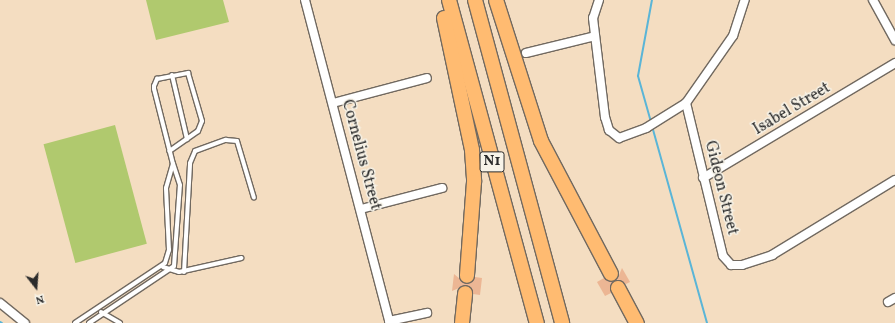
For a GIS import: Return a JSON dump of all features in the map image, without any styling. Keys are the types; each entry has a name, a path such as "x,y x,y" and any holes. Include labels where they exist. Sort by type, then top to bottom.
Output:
{"highway":[{"path":"440,0 472,150 474,182 467,276"},
{"name":"N1","path":"449,0 537,323"},
{"name":"N1","path":"475,0 562,323"},
{"path":"496,0 542,141 610,274"},
{"path":"618,288 637,323"},
{"path":"462,323 465,293"}],"street":[{"name":"Cornelius Street","path":"305,0 389,318 391,322 427,313"},
{"path":"599,0 593,14 606,122 611,134 618,138 646,128 672,114 686,103 735,33 744,0"},
{"path":"873,0 895,40"},
{"path":"526,53 595,36"},
{"name":"Isabel Street","path":"703,178 895,63"},
{"path":"333,103 427,78"},
{"name":"Gideon Street","path":"686,103 703,178 724,258 731,265 742,265 772,255 895,180"},
{"path":"361,209 442,188"},
{"path":"888,302 895,298"},
{"path":"0,303 25,323"}],"lane":[{"path":"89,323 170,271 177,253 180,185 172,164 169,151 154,86 157,80 172,75 185,73 191,76 202,117 198,131 169,151"},
{"path":"172,75 187,139"},
{"path":"184,272 190,164 195,151 226,140 237,141 254,198"},
{"path":"75,323 163,267 169,250 166,188 172,164"},
{"path":"163,267 170,271 184,272 241,258"},
{"path":"98,308 103,313 120,323"}],"green space":[{"path":"146,0 223,0 229,22 156,40"},
{"path":"115,125 147,244 75,263 44,144"}],"building":[{"path":"622,268 630,282 626,284 617,280"},
{"path":"454,274 466,284 475,277 482,278 480,295 473,294 466,285 452,291"},
{"path":"604,278 612,282 611,293 605,296 597,282"}],"waterway":[{"path":"651,122 638,76 652,0"},
{"path":"652,126 707,323"}]}
